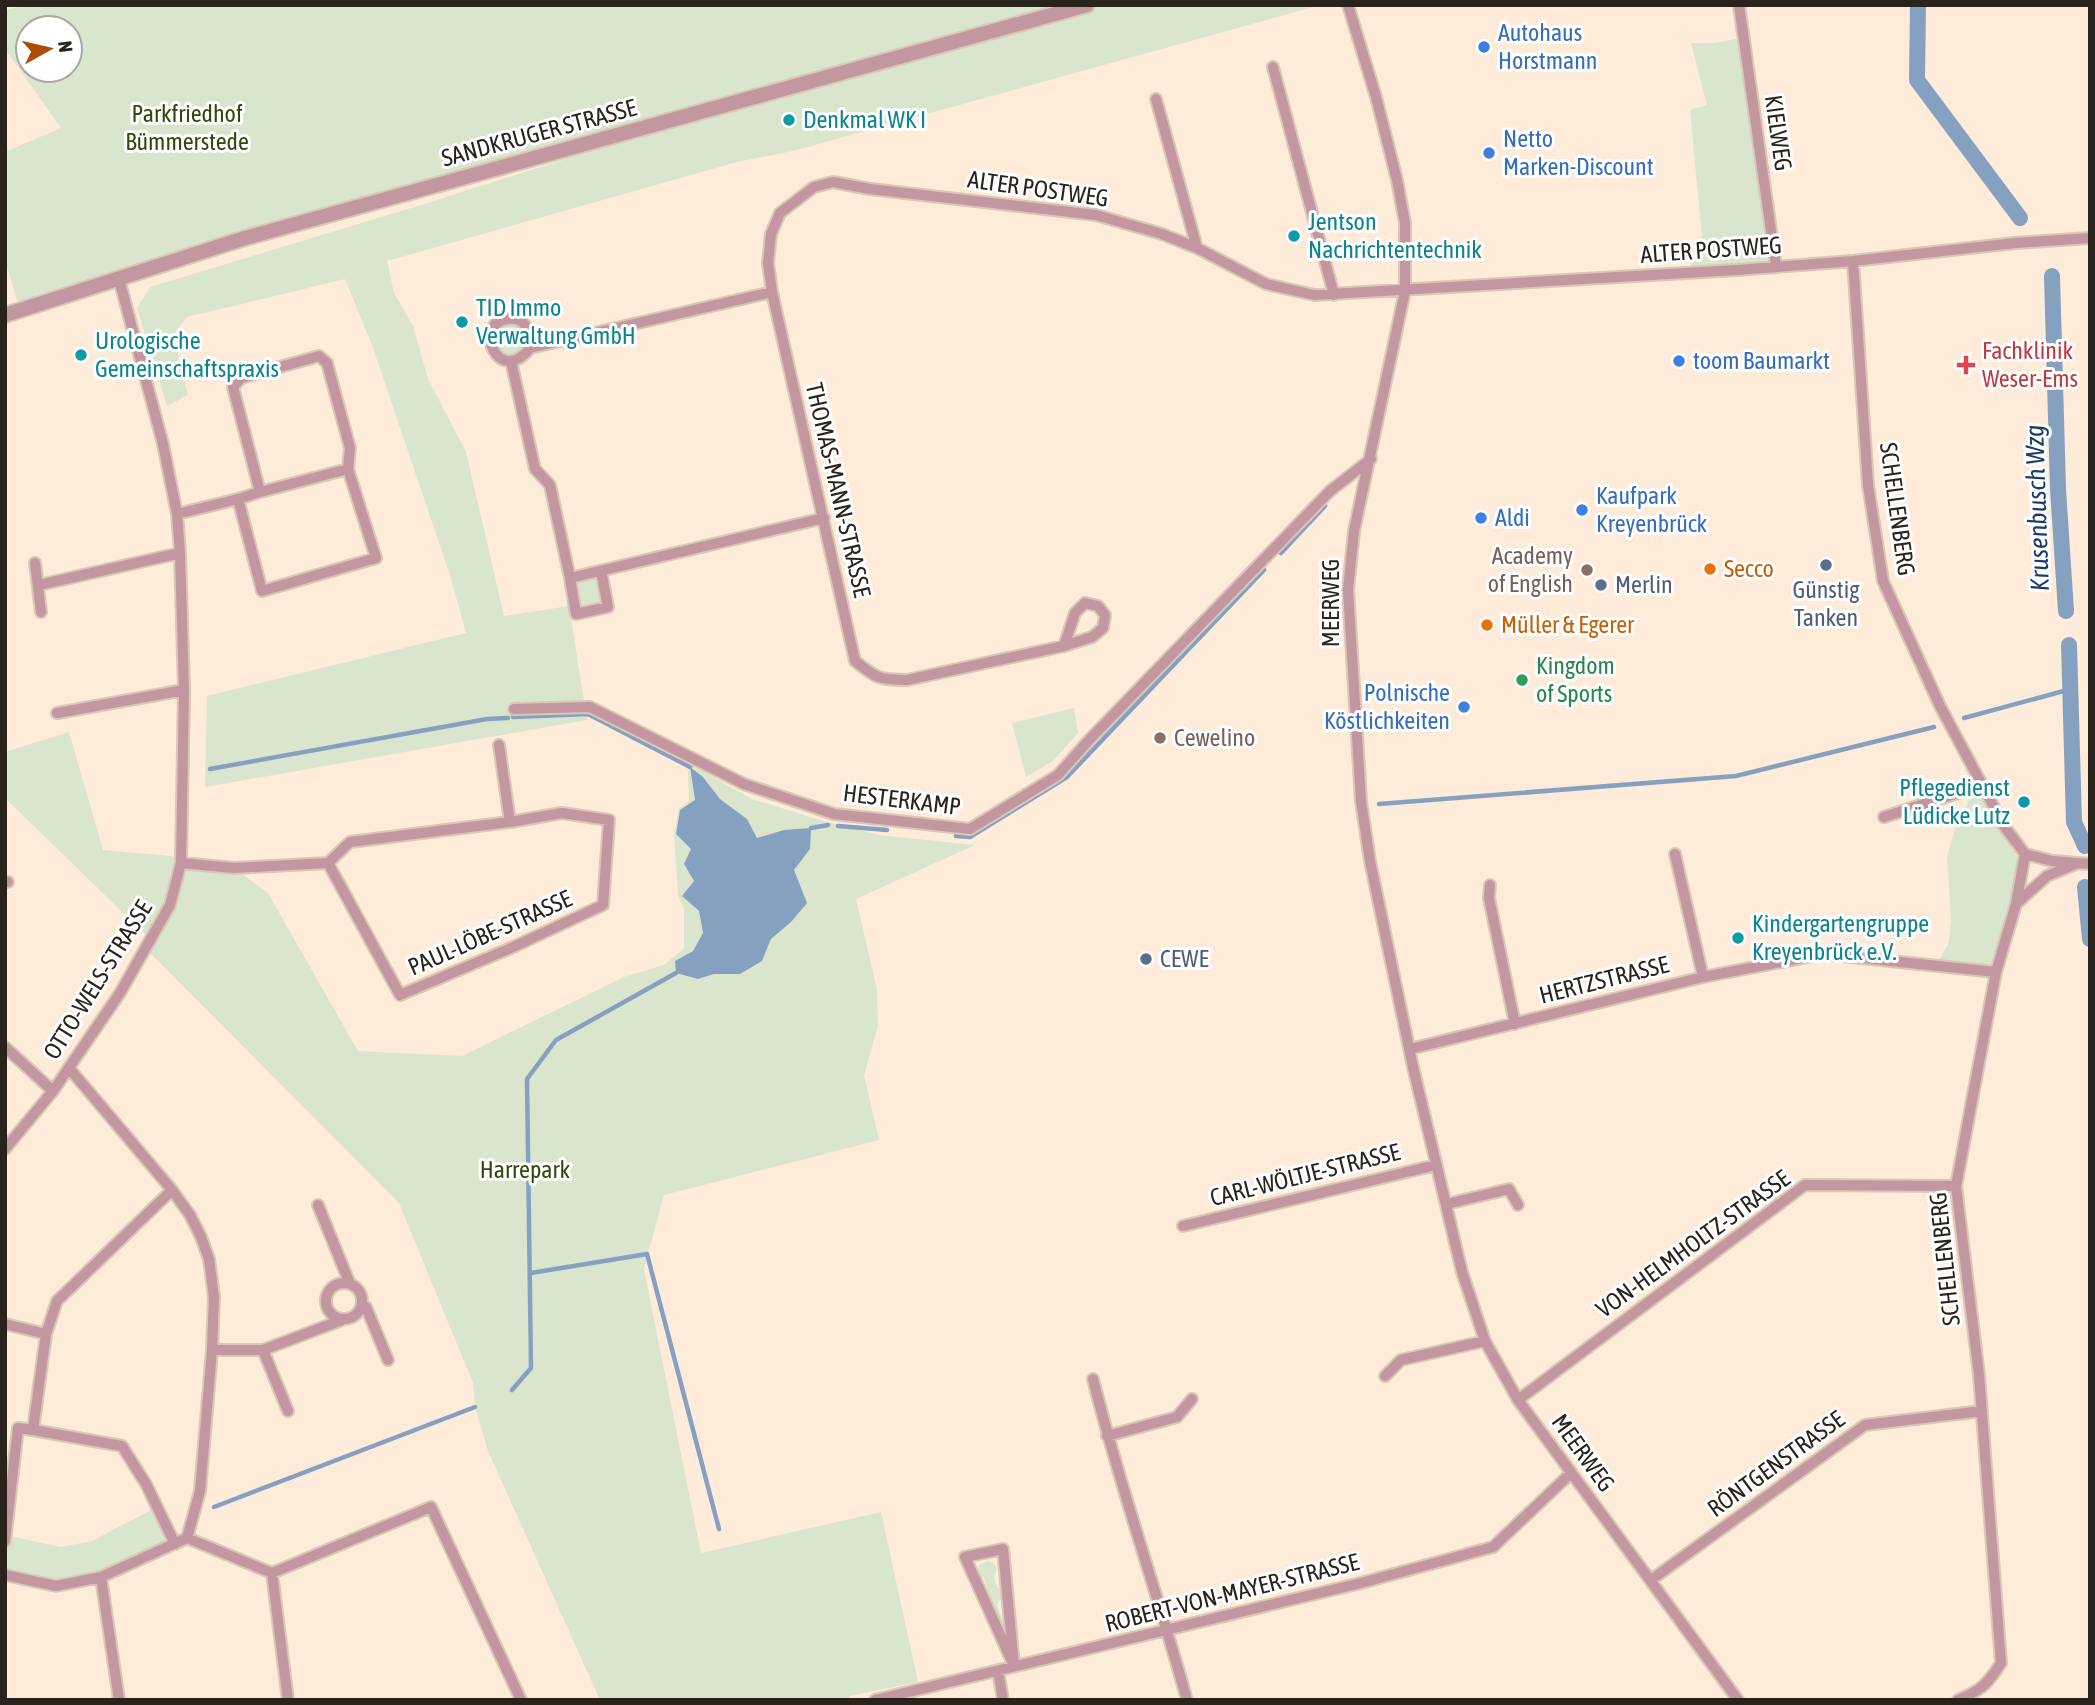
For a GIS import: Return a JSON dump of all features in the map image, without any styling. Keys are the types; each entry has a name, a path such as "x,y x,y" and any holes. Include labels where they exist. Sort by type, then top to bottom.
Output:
{"street":[{"name":"SANDKRUGER STRASSE","path":"5,315 272,230 1087,5"},
{"name":"MEERWEG","path":"1348,5 1376,97 1405,223 1405,291 1354,531 1348,590 1361,801 1370,861 1436,1165 1462,1272 1485,1341 1518,1400 1738,1700"},
{"name":"KIELWEG","path":"1739,5 1776,266"},
{"path":"1273,67 1334,295"},
{"path":"1156,99 1197,248"},
{"name":"THOMAS-MANN-STRASSE","path":"870,189 833,182 814,187 780,212 771,234 768,263 772,292 855,661 874,677 907,680 1064,646"},
{"name":"ALTER POSTWEG","path":"870,189 1096,215 1162,234 1197,248 1266,284 1314,295 1853,261 2015,243 2090,238"},
{"name":"SCHELLENBERG","path":"1853,261 1868,485 1884,581 1930,685 2004,826 2025,854 2016,904 1996,972 1956,1186 1982,1411 2001,1663 1975,1697 1958,1700"},
{"name":"OTTO-WELS-STRASSE","path":"5,1149 53,1091 120,993 170,905 181,863 184,690 177,514 163,444 119,279"},
{"path":"530,348 772,292"},
{"path":"508,318 519,320 531,334 530,348 523,357 512,361 503,360 494,353 489,342 491,330 508,318"},
{"path":"238,499 262,591 376,558 348,469 350,448 327,363 318,356 241,378 233,387 260,492"},
{"path":"512,361 535,469 550,485 576,614 608,607 601,571"},
{"name":"HESTERKAMP","path":"514,709 590,707 744,784 834,814 970,829 1058,775 1331,491 1371,458"},
{"path":"177,514 348,469"},
{"path":"570,578 824,519"},
{"path":"38,585 180,553"},
{"path":"35,562 41,612"},
{"path":"57,713 184,690"},
{"path":"499,744 510,822"},
{"path":"1884,817 1982,785"},
{"name":"PAUL-LÖBE-STRASSE","path":"562,813 609,820 603,905 400,995 328,863 350,842 562,813"},
{"name":"HERTZSTRASSE","path":"1675,853 1703,977"},
{"path":"2025,854 2076,864 2090,864"},
{"path":"181,863 234,868 328,863"},
{"path":"2016,904 2047,876 2076,864"},
{"name":"HERTZSTRASSE","path":"1490,885 1489,898 1515,1024"},
{"name":"HERTZSTRASSE","path":"1410,1049 1703,977 1823,954 1996,972"},
{"path":"5,1047 53,1091"},
{"path":"5,1575 57,1586 101,1577 187,1538 200,1491 212,1350 214,1297 209,1259 190,1215 172,1190 69,1068"},
{"name":"CARL-WÖLTJE-STRASSE","path":"1183,1226 1436,1165"},
{"name":"VON-HELMHOLTZ-STRASSE","path":"1518,1400 1805,1185 1956,1186"},
{"path":"1447,1204 1508,1189 1518,1205"},
{"path":"33,1430 46,1334 57,1301 172,1190"},
{"path":"318,1205 350,1284"},
{"path":"212,1350 263,1350 347,1320 356,1315 362,1306 362,1295 350,1284 338,1284 329,1292 327,1298 326,1304 331,1314 342,1320"},
{"path":"362,1306 366,1307 388,1360"},
{"path":"5,1324 46,1334"},
{"path":"1385,1376 1401,1360 1485,1341"},
{"path":"263,1350 288,1411"},
{"path":"1093,1379 1107,1436 1187,1700"},
{"path":"1107,1436 1177,1416 1192,1399"},
{"name":"RÖNTGENSTRASSE","path":"1651,1580 1865,1425 1982,1411"},
{"path":"5,1541 18,1429 122,1446 146,1484 175,1544"},
{"name":"ROBERT-VON-MAYER-STRASSE","path":"875,1700 1407,1571 1493,1547 1571,1473"},
{"path":"187,1538 272,1573 431,1507 521,1700"},
{"path":"1003,1549 1014,1666 981,1594 965,1557 1003,1549"},
{"path":"272,1573 288,1700"},
{"path":"101,1577 119,1700"},
{"path":"998,1671 1003,1700"}],"green space":[{"name":"Parkfriedhof Bümmerstede","path":"23,5 1321,5 793,151 737,162 387,261 394,293 413,326 428,379 466,452 504,616 569,606 587,720 205,787 207,696 466,633 450,575 372,345 345,279 187,317 174,338 188,395 167,406 137,308 150,287 431,202 725,108 20,310 5,260 5,152 61,128 30,84 84,84 84,14 14,14 14,62 5,49 5,11"},
{"path":"1744,37 1776,266 1687,273 1702,237 1690,110 1707,105 1691,43 1716,43"},
{"path":"519,320 530,348 511,361 494,353 491,330"},
{"path":"601,571 608,607 576,614 570,578"},
{"path":"1074,708 1078,733 1053,761 1026,777 1012,723"},
{"name":"Harrepark","path":"69,732 103,850 172,856 181,863 234,868 268,893 358,1051 462,1056 624,977 664,965 684,948 684,909 678,895 674,835 679,808 689,801 688,763 752,799 823,821 879,835 975,845 856,899 877,990 878,1026 864,1075 879,1140 664,1195 644,1269 701,1553 881,1512 918,1682 849,1696 850,1700 600,1700 488,1451 475,1407 473,1383 399,1203 146,949 151,940 5,798 5,752","holes":["690,768 703,777 720,799 747,819 757,838 784,830 810,849 794,870 791,922 770,939 762,961 740,974 714,974 698,979 675,961 693,951 703,934 699,911 682,896 695,881 684,864 691,849 695,800"]},
{"path":"1979,790 2017,857 2014,890 1993,969 1938,963 1949,942 1951,921 1947,856 1955,829 1973,792"},
{"path":"157,1507 175,1544 101,1577 56,1586 5,1575 5,1535 61,1547 92,1541"},
{"path":"987,1561 997,1568 994,1576 997,1587 1001,1590 1002,1598 997,1604 1006,1629 1003,1631 988,1604 990,1597 984,1578 976,1574 979,1565"}],"water":[{"path":"690,767 703,777 720,799 747,819 757,838 784,830 811,828 810,849 794,870 807,903 791,922 771,939 762,961 740,974 714,974 698,979 676,973 675,961 693,951 703,933 699,911 682,896 694,881 684,864 691,849 676,834 680,810 695,800"}],"waterway":[{"name":"Krusenbusch Wzg","path":"1918,5 1917,80 2020,218"},
{"name":"Krusenbusch Wzg","path":"2052,276 2058,489 2066,611"},
{"path":"1281,553 1325,506"},
{"path":"956,836 970,837 1067,777 1264,570"},
{"name":"Krusenbusch Wzg","path":"2069,645 2074,822 2085,846"},
{"path":"1964,718 2071,689"},
{"path":"513,717 588,714 690,767"},
{"path":"210,769 487,719 508,718"},
{"path":"1379,804 1736,776 1934,727"},
{"path":"811,828 828,825"},
{"path":"838,826 887,830"},
{"name":"Krusenbusch Wzg","path":"2085,887 2090,939"},
{"path":"512,1390 531,1368 527,1079 556,1040 676,973"},
{"path":"531,1273 647,1254 719,1529"},
{"path":"214,1507 475,1407"}],"place":[{"name":"Autohaus Horstmann","path":"1484,47"},
{"name":"Denkmal WK I","path":"789,120"},
{"name":"Netto Marken-Discount","path":"1489,153"},
{"name":"Jentson Nachrichtentechnik","path":"1294,236"},
{"name":"TID Immo Verwaltung GmbH","path":"462,322"},
{"name":"Urologische Gemeinschaftspraxis","path":"81,355"},
{"name":"toom Baumarkt","path":"1679,361"},
{"name":"Fachklinik Weser-Ems","path":"1966,365"},
{"name":"Kaufpark Kreyenbrück","path":"1582,510"},
{"name":"Aldi","path":"1481,518"},
{"name":"Günstig Tanken","path":"1826,565"},
{"name":"Secco","path":"1710,569"},
{"name":"Academy of English","path":"1587,570"},
{"name":"Merlin","path":"1601,585"},
{"name":"Müller & Egerer","path":"1487,625"},
{"name":"Kingdom of Sports","path":"1522,680"},
{"name":"Polnische Köstlichkeiten","path":"1464,707"},
{"name":"Cewelino","path":"1160,738"},
{"name":"Pflegedienst Lüdicke Lutz","path":"2024,802"},
{"name":"Kindergartengruppe Kreyenbrück e.V.","path":"1738,938"},
{"name":"CEWE","path":"1146,959"}]}
